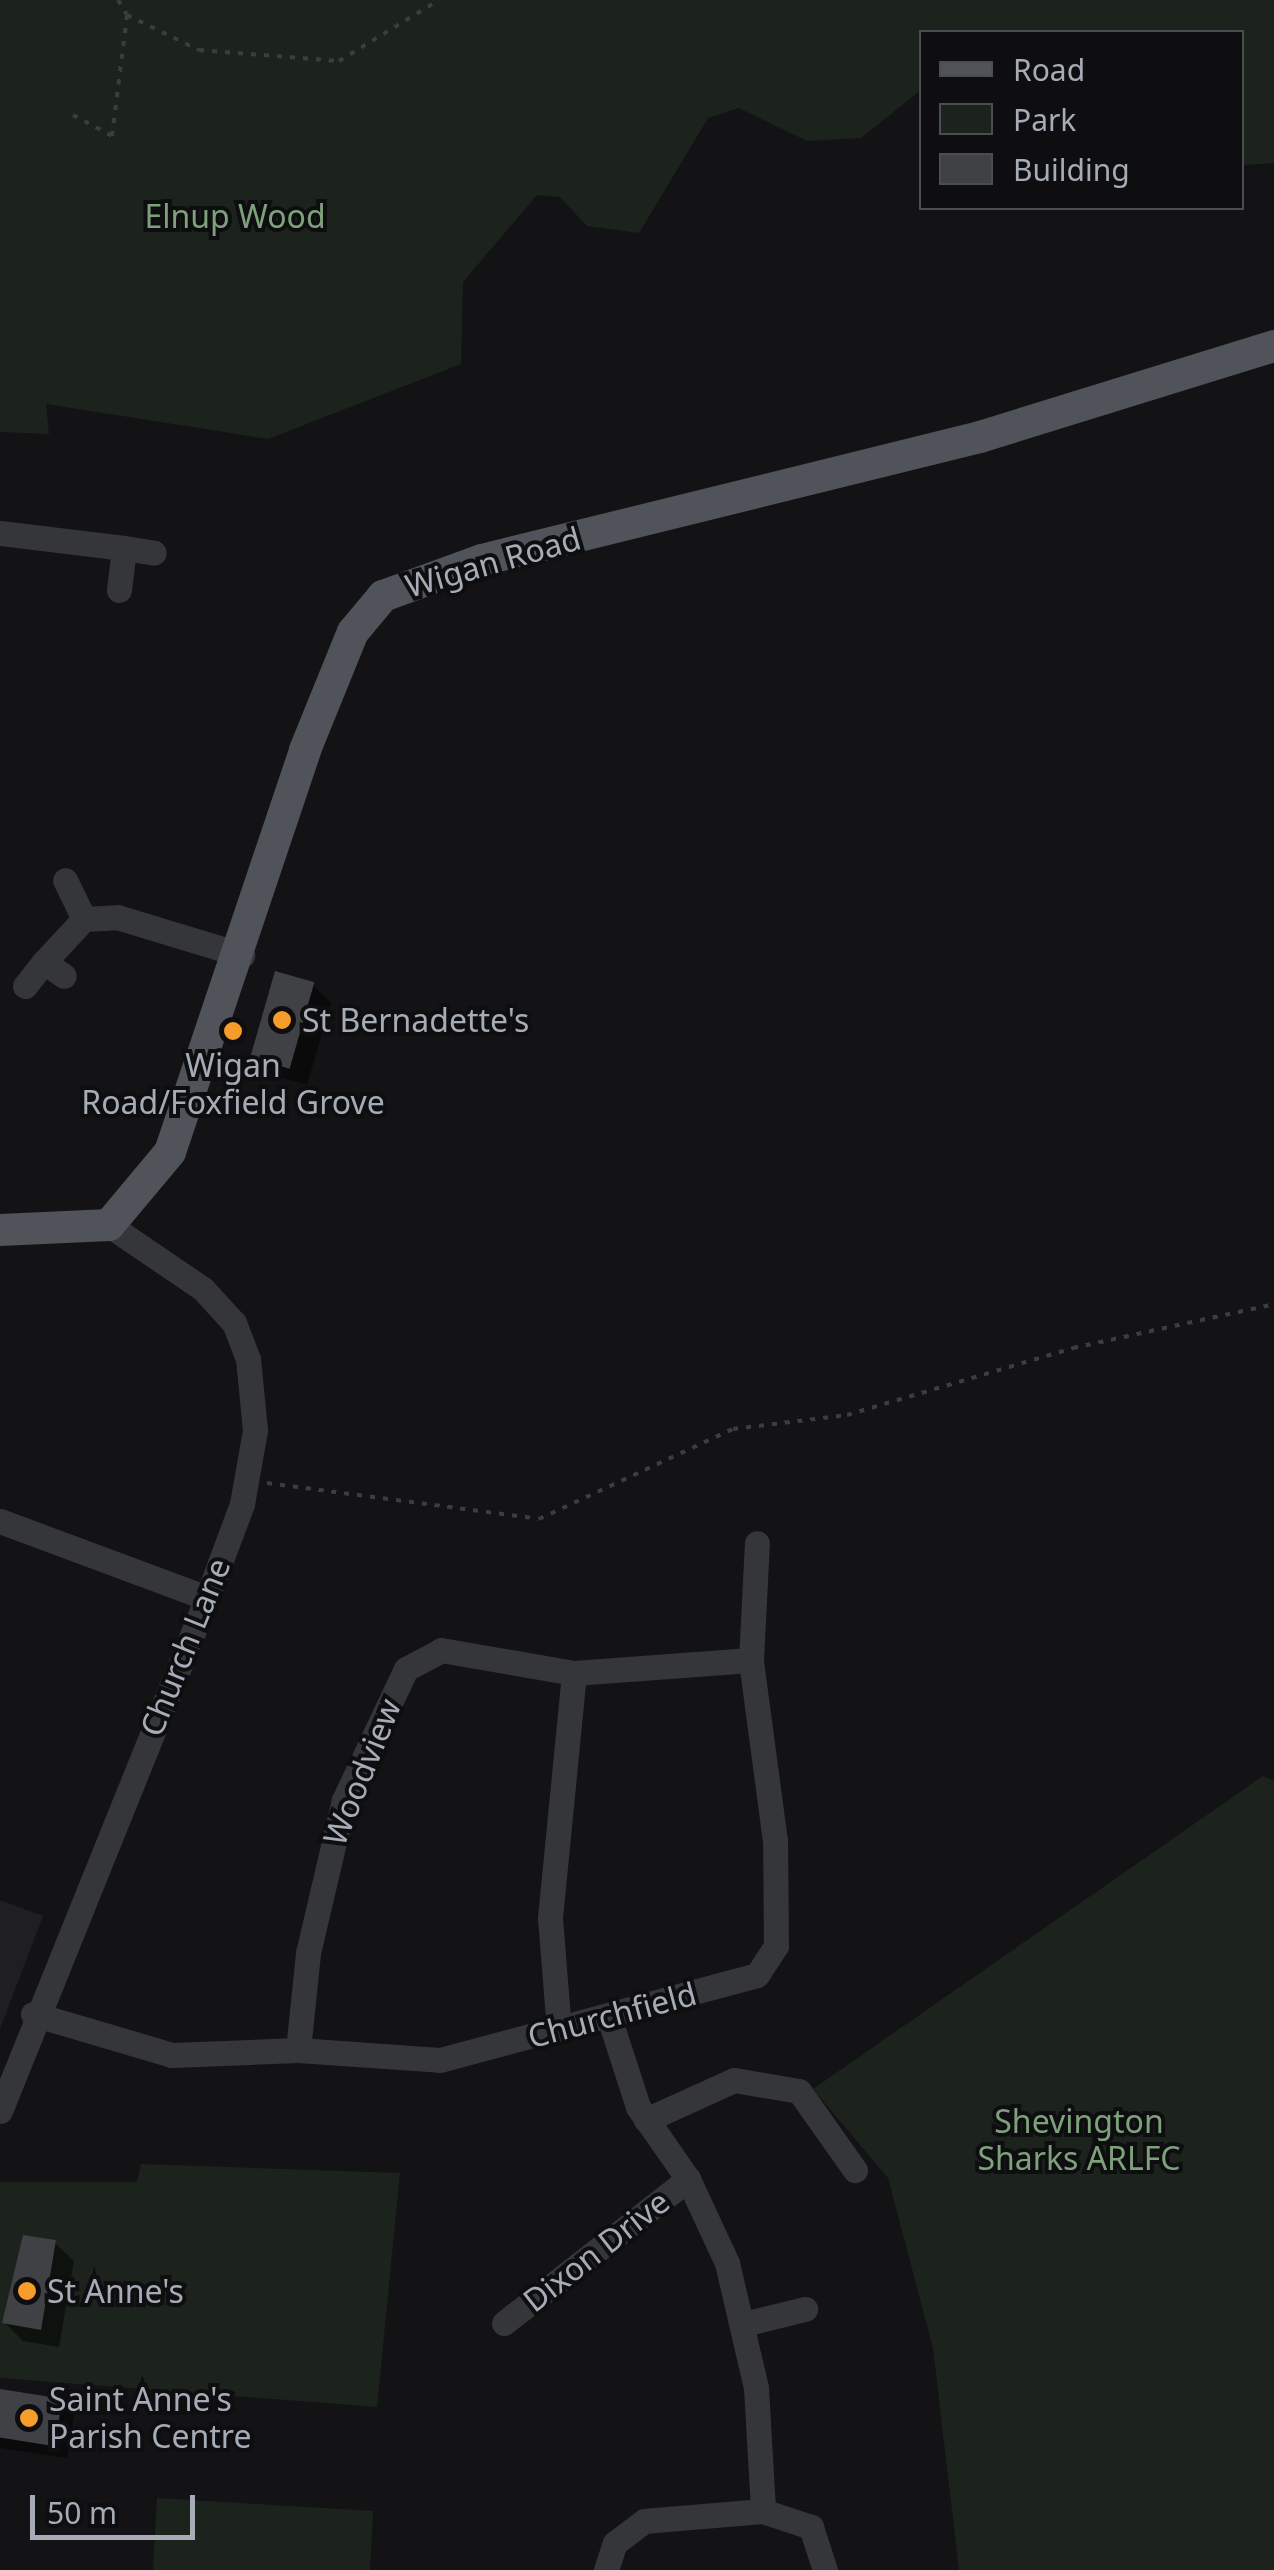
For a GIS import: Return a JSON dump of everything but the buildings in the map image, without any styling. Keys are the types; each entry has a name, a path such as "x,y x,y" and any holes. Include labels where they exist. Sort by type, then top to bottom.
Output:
{"main road":[{"name":"Wigan Road","path":"109,1225 186,1121 342,657 370,608 399,586 980,438 1274,346"},
{"path":"0,1230 109,1225"}],"street":[{"path":"0,533 154,553"},
{"path":"118,590 124,548"},
{"path":"65,880 84,920"},
{"path":"84,920 117,917 242,955"},
{"path":"25,986 54,969 84,920"},
{"name":"Church Lane","path":"0,2111 33,2014 207,1598 248,1480 254,1389 234,1323 203,1289 109,1225"},
{"path":"3,1531 207,1598"},
{"name":"Churchfield","path":"33,2014 153,2052 298,2050 440,2060 745,1980 772,1958 774,1841 751,1660 757,1543"},
{"name":"Woodview","path":"298,2050 308,1953 344,1800 406,1669 441,1650 574,1673 751,1660"},
{"path":"559,2029 550,1918 574,1673"},
{"path":"609,2016 646,2120 688,2179 743,2324 760,2422 763,2510"},
{"path":"646,2120 734,2080 799,2091 855,2170"},
{"name":"Dixon Drive","path":"505,2324 688,2179"},
{"path":"743,2324 805,2310"},
{"path":"606,2570 615,2543 644,2520 763,2510 810,2527 825,2570"}],"path":[{"path":"118,0 127,16 199,50 340,61 439,0"},
{"path":"73,115 112,136 127,16"},
{"path":"248,1480 539,1519 734,1429 847,1415 1072,1348 1274,1304"}],"shaded area":[{"path":"0,1900 43,1916 0,2029"}],"green space":[{"name":"Elnup Wood","path":"0,0 1274,0 1274,163 1244,165 1244,30 919,30 919,92 861,138 807,141 739,108 708,118 639,233 587,226 560,197 537,195 463,282 461,364 268,439 46,404 49,434 0,432"},
{"name":"Shevington Sharks ARLFC","path":"1263,1776 1274,1781 1274,2570 959,2570 933,2348 888,2178 813,2089"},
{"path":"141,2164 400,2173 377,2407 0,2378 0,2182 137,2182"},
{"path":"157,2498 373,2511 370,2570 153,2570"}],"place":[{"name":"St Bernadette's","path":"282,1020"},
{"name":"Wigan Road/Foxfield Grove","path":"233,1031"},
{"name":"St Anne's","path":"27,2291"},
{"name":"Saint Anne's Parish Centre","path":"29,2418"}]}
